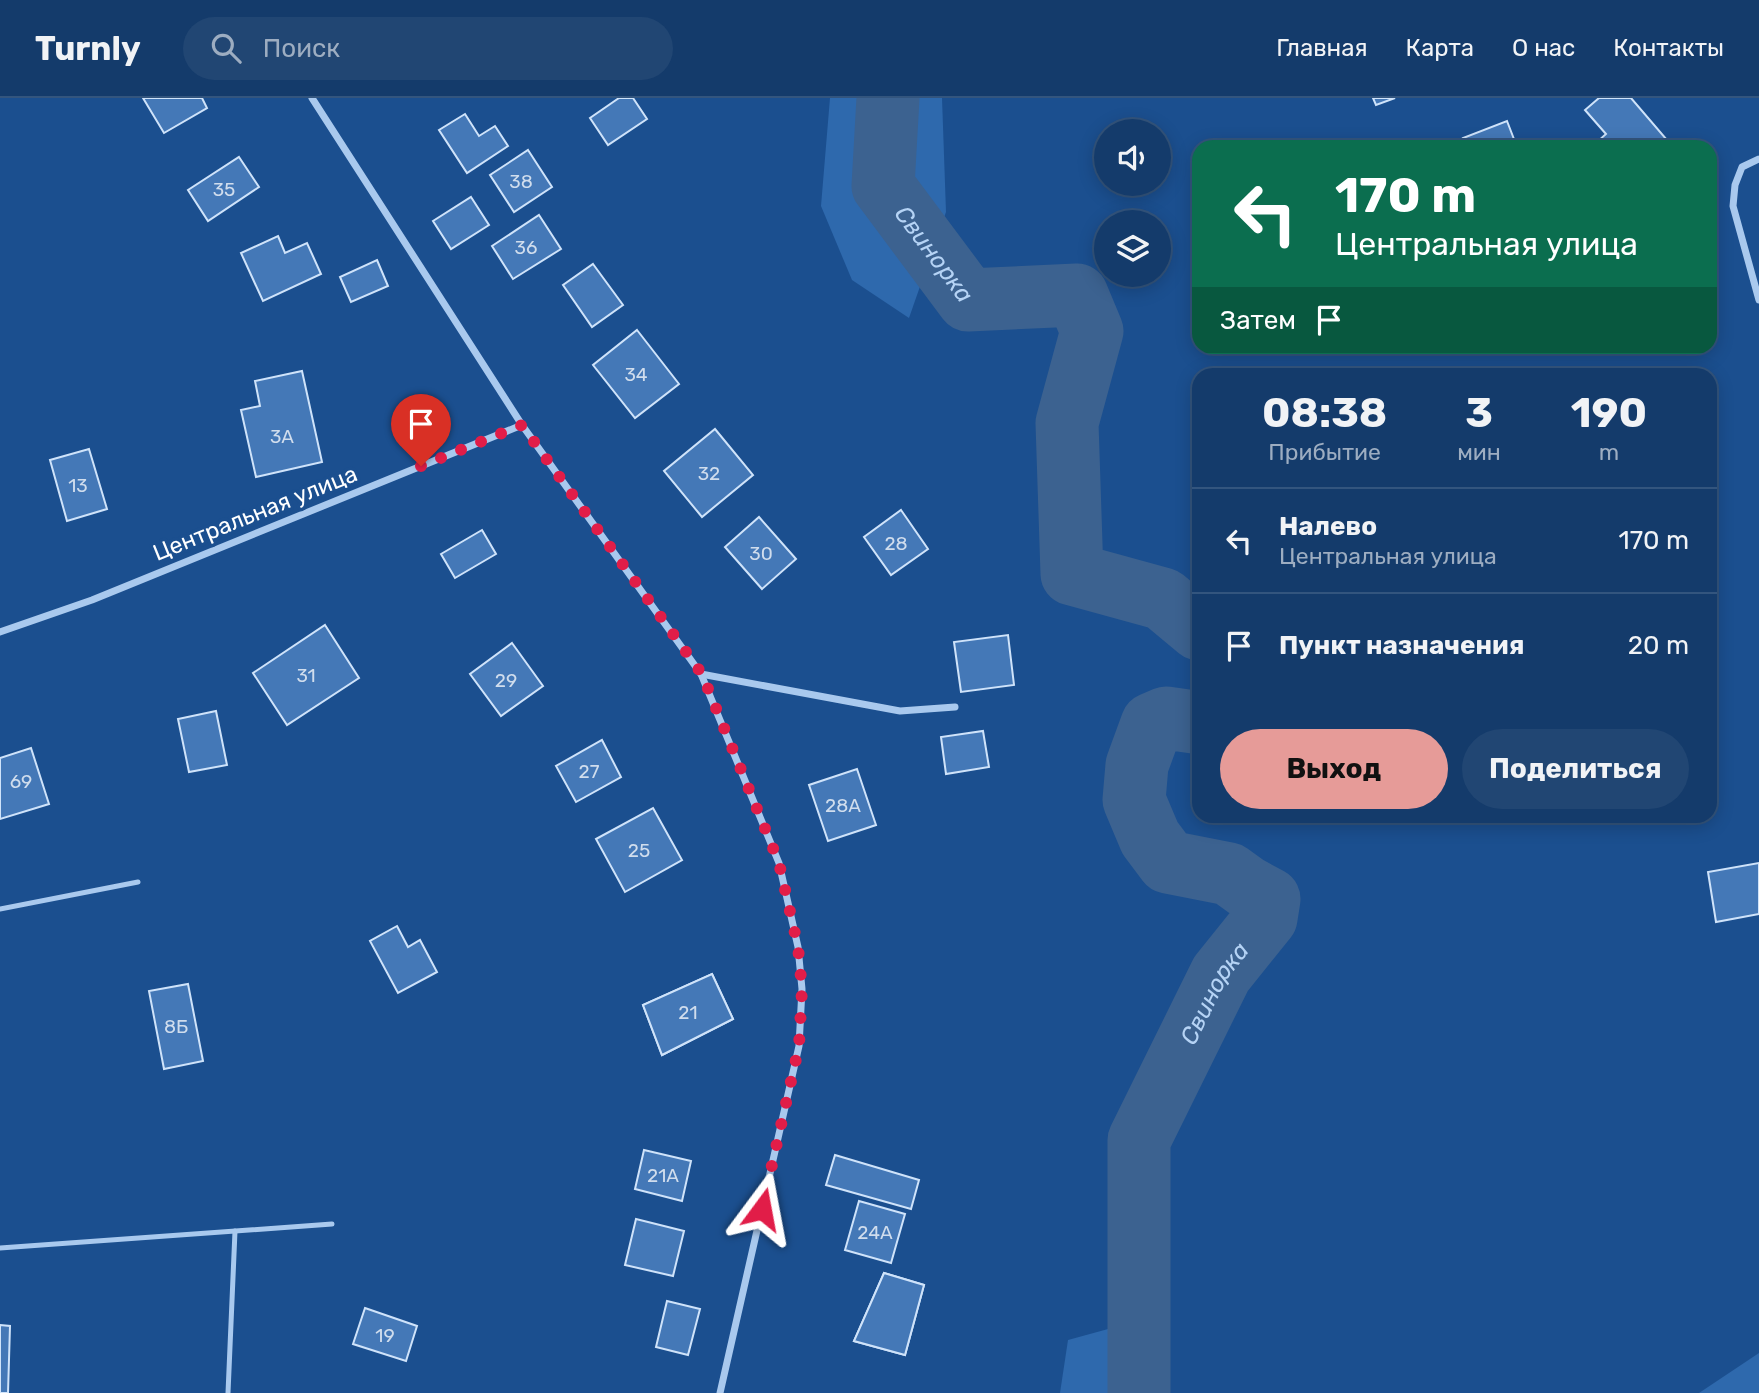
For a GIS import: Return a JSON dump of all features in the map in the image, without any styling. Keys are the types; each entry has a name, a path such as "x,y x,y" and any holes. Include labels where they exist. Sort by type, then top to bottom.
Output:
{"street":[{"path":"312,98 522,425 702,674 779,863 798,947 802,989 799,1046 720,1393"},
{"path":"1759,159 1742,167 1735,185 1733,206 1759,300"},
{"name":"Центральная улица","path":"0,632 92,600 522,425"},
{"path":"702,674 900,711 955,707"}],"lane":[{"path":"0,909 138,882"},
{"path":"0,1248 332,1224"},
{"path":"228,1393 235,1231"}],"shaded area":[{"path":"830,98 942,98 946,212 909,318 852,280 821,206"},
{"path":"1119,1326 1131,1393 1060,1393 1068,1340"},
{"path":"1759,1353 1759,1393 1699,1393"}],"building":[{"path":"143,98 202,98 207,108 164,133"},
{"path":"619,98 633,98 647,119 608,145 590,118"},
{"path":"1373,98 1395,98 1376,105"},
{"path":"1599,98 1631,98 1667,140 1599,140 1606,134 1585,110"},
{"path":"465,114 479,136 495,126 508,146 467,173 439,130"},
{"path":"1507,121 1514,140 1464,140 1463,138"},
{"path":"528,150 552,187 514,212 490,175"},
{"path":"239,157 259,187 208,221 188,190"},
{"path":"471,197 489,225 451,249 433,221"},
{"path":"539,215 561,249 513,279 492,246"},
{"path":"278,236 285,253 307,243 321,274 263,301 241,253"},
{"path":"377,260 388,286 351,302 340,277"},
{"path":"593,264 623,305 592,327 563,285"},
{"path":"637,330 679,384 635,418 593,365"},
{"path":"302,371 322,462 256,477 241,410 260,406 255,381"},
{"path":"715,429 753,475 702,517 664,471"},
{"path":"89,449 107,509 67,521 50,460"},
{"path":"901,510 928,549 891,575 864,537"},
{"path":"759,517 796,559 762,589 725,547"},
{"path":"482,530 496,554 455,578 441,554"},
{"path":"325,625 359,678 287,725 253,673"},
{"path":"1008,635 1014,685 961,692 954,642"},
{"path":"512,643 543,686 501,716 470,674"},
{"path":"216,711 227,765 189,772 178,719"},
{"path":"983,731 989,767 946,774 941,737"},
{"path":"602,740 621,777 576,802 556,766"},
{"path":"31,748 49,804 0,819 0,758"},
{"path":"857,769 876,825 828,841 809,785"},
{"path":"653,808 682,860 625,892 596,839"},
{"path":"1759,863 1759,914 1716,922 1708,872"},
{"path":"397,926 408,947 420,940 437,972 398,993 370,941"},
{"path":"712,974 733,1019 662,1055 643,1005"},
{"path":"712,974 733,1019 662,1055 643,1005"},
{"path":"188,984 203,1061 164,1069 149,991"},
{"path":"644,1150 691,1161 682,1201 635,1189"},
{"path":"835,1155 919,1180 911,1209 826,1185"},
{"path":"859,1201 905,1214 891,1263 845,1250"},
{"path":"636,1219 684,1231 673,1276 625,1265"},
{"path":"884,1273 924,1285 905,1355 854,1341"},
{"path":"884,1273 924,1285 905,1355 854,1341"},
{"path":"667,1301 700,1309 688,1355 656,1347"},
{"path":"365,1308 417,1326 406,1361 353,1344"},
{"path":"0,1325 10,1326 8,1393 0,1393"}],"waterway":[{"name":"Свинорка","path":"888,98 883,186 968,300 1077,295 1092,331 1067,423 1072,574 1163,599 1192,623"},
{"name":"Свинорка","path":"1139,1393 1139,1140 1221,974 1266,918 1269,899 1229,874 1168,862 1150,838 1134,800 1137,765 1152,724 1166,718 1192,722"}],"route":[{"path":"421,466 522,425 702,674 779,863 798,947 802,989 799,1046 762,1209"}]}
